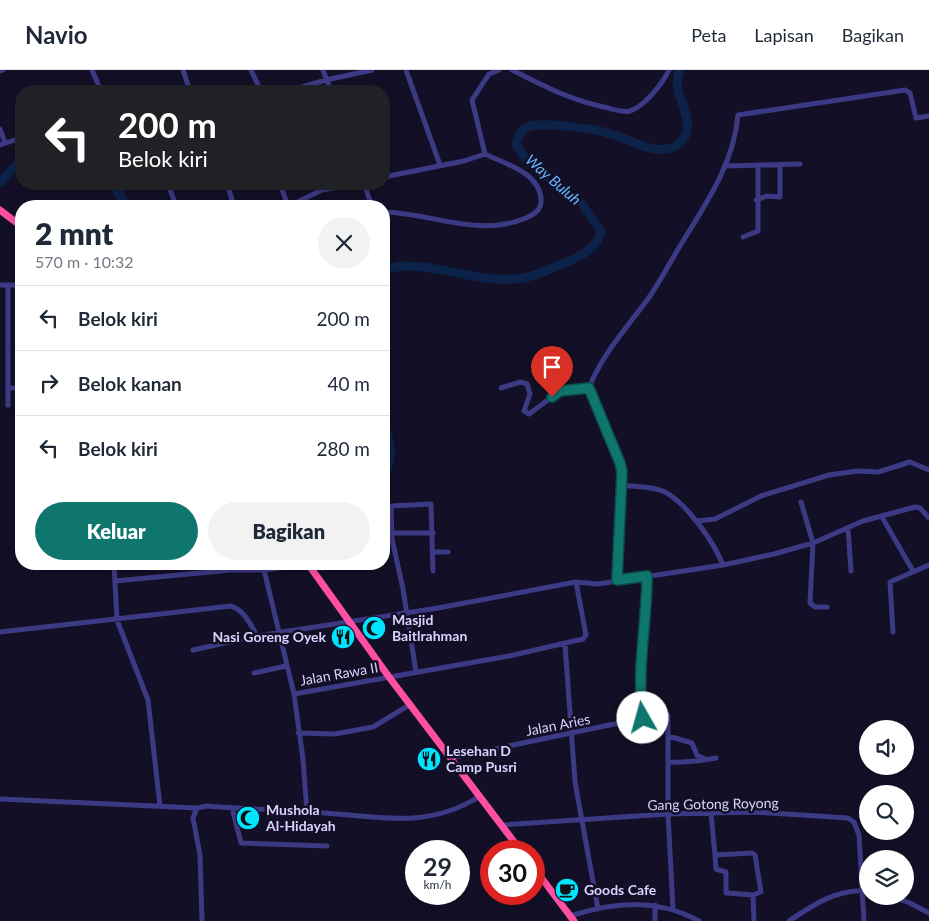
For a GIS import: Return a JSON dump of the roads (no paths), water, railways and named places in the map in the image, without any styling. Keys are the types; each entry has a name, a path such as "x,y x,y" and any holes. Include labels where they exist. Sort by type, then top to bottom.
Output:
{"highway":[{"path":"0,210 15,221"},
{"path":"312,570 389,677 513,840"},
{"path":"545,883 572,919"}],"street":[{"path":"92,70 98,85"},
{"path":"183,70 188,85"},
{"path":"252,70 258,85"},
{"path":"323,70 328,85"},
{"path":"309,85 372,70"},
{"path":"406,70 440,165"},
{"path":"485,154 472,100 488,72 499,70"},
{"path":"512,70 567,98 622,111 632,110 645,100 662,84 669,70"},
{"path":"617,580 622,485 620,463 589,388 600,365 656,288 726,166 737,131 738,115 905,90 910,93 916,118 929,116"},
{"path":"0,128 2,144 15,140"},
{"path":"390,176 485,154 512,167 535,182 542,200 541,208 533,215 517,222 491,227 390,213"},
{"path":"726,166 800,164"},
{"path":"743,237 758,231 756,200 758,165"},
{"path":"756,200 767,196 780,197 780,166"},
{"path":"301,200 322,190"},
{"path":"0,285 15,285"},
{"path":"8,286 8,405"},
{"path":"501,388 520,382 527,384 530,394 524,410 529,414 560,391 589,388"},
{"path":"8,388 15,388"},
{"path":"696,521 715,519 761,496 829,475 857,471 878,472 910,462 929,470"},
{"path":"622,485 664,492 696,521 718,553 723,565"},
{"path":"801,502 813,543 810,603 815,607 827,607"},
{"path":"416,672 404,589 391,533 391,506 431,504 433,571"},
{"path":"193,650 277,632 350,622 576,582 598,584 723,565 813,543 862,521 915,507 928,514"},
{"path":"882,517 913,571"},
{"path":"848,528 851,571"},
{"path":"391,533 433,532"},
{"path":"432,552 448,552"},
{"path":"893,632 889,584 892,580 929,564"},
{"path":"114,570 117,620 148,700 160,806"},
{"path":"115,581 206,570"},
{"path":"264,570 277,632 294,694 303,759 307,812"},
{"path":"643,718 639,686 647,605 647,576"},
{"name":"Jalan Rawa II","path":"294,694 351,685 583,639 586,635 576,582"},
{"path":"0,632 231,606 238,609 248,620 256,636"},
{"path":"565,644 571,735 581,820 598,909"},
{"path":"254,673 286,666"},
{"path":"298,733 335,734 373,727 411,704"},
{"name":"Jalan Aries","path":"451,758 571,735 643,718 668,715 668,736"},
{"path":"673,909 668,814 668,736 692,743 697,755 703,758 716,758"},
{"path":"668,762 693,763 703,758"},
{"path":"0,799 197,808 207,806 405,820 463,807 480,796"},
{"path":"197,808 193,818 200,855 202,921"},
{"path":"232,808 241,843 327,846"},
{"name":"Gang Gotong Royong","path":"502,825 668,814 754,812 848,818 854,822 859,836 860,850"},
{"path":"710,813 716,869 726,872 726,893 753,895 761,892 753,853 715,855"},
{"path":"789,921 811,906 836,894 859,892"},
{"path":"753,895 754,921"},
{"path":"572,919 598,909 633,903 673,909 699,921"},
{"path":"655,905 655,921"},
{"path":"864,905 864,921"},
{"path":"914,905 929,913"}],"waterway":[{"name":"Way Buluh","path":"390,268 404,266 434,268 487,278 514,279 542,272 584,253 597,242 601,231 581,203 528,162 516,145 519,136 522,131 531,126 559,125 604,132 652,149 669,148 677,145 685,137 687,128 687,119 678,89 677,79 680,70"},
{"name":"Way Buluh","path":"0,183 15,167"},
{"name":"Way Buluh","path":"116,190 123,200"},
{"name":"Way Buluh","path":"390,443 390,449"},
{"name":"Way Buluh","path":"390,449 390,455"}],"place":[{"name":"Masjid Baitlrahman","path":"374,628"},
{"name":"Nasi Goreng Oyek","path":"343,637"},
{"name":"Lesehan D Camp Pusri","path":"429,759"},
{"name":"Mushola Al-Hidayah","path":"248,818"},
{"name":"Goods Cafe","path":"567,890"}]}
